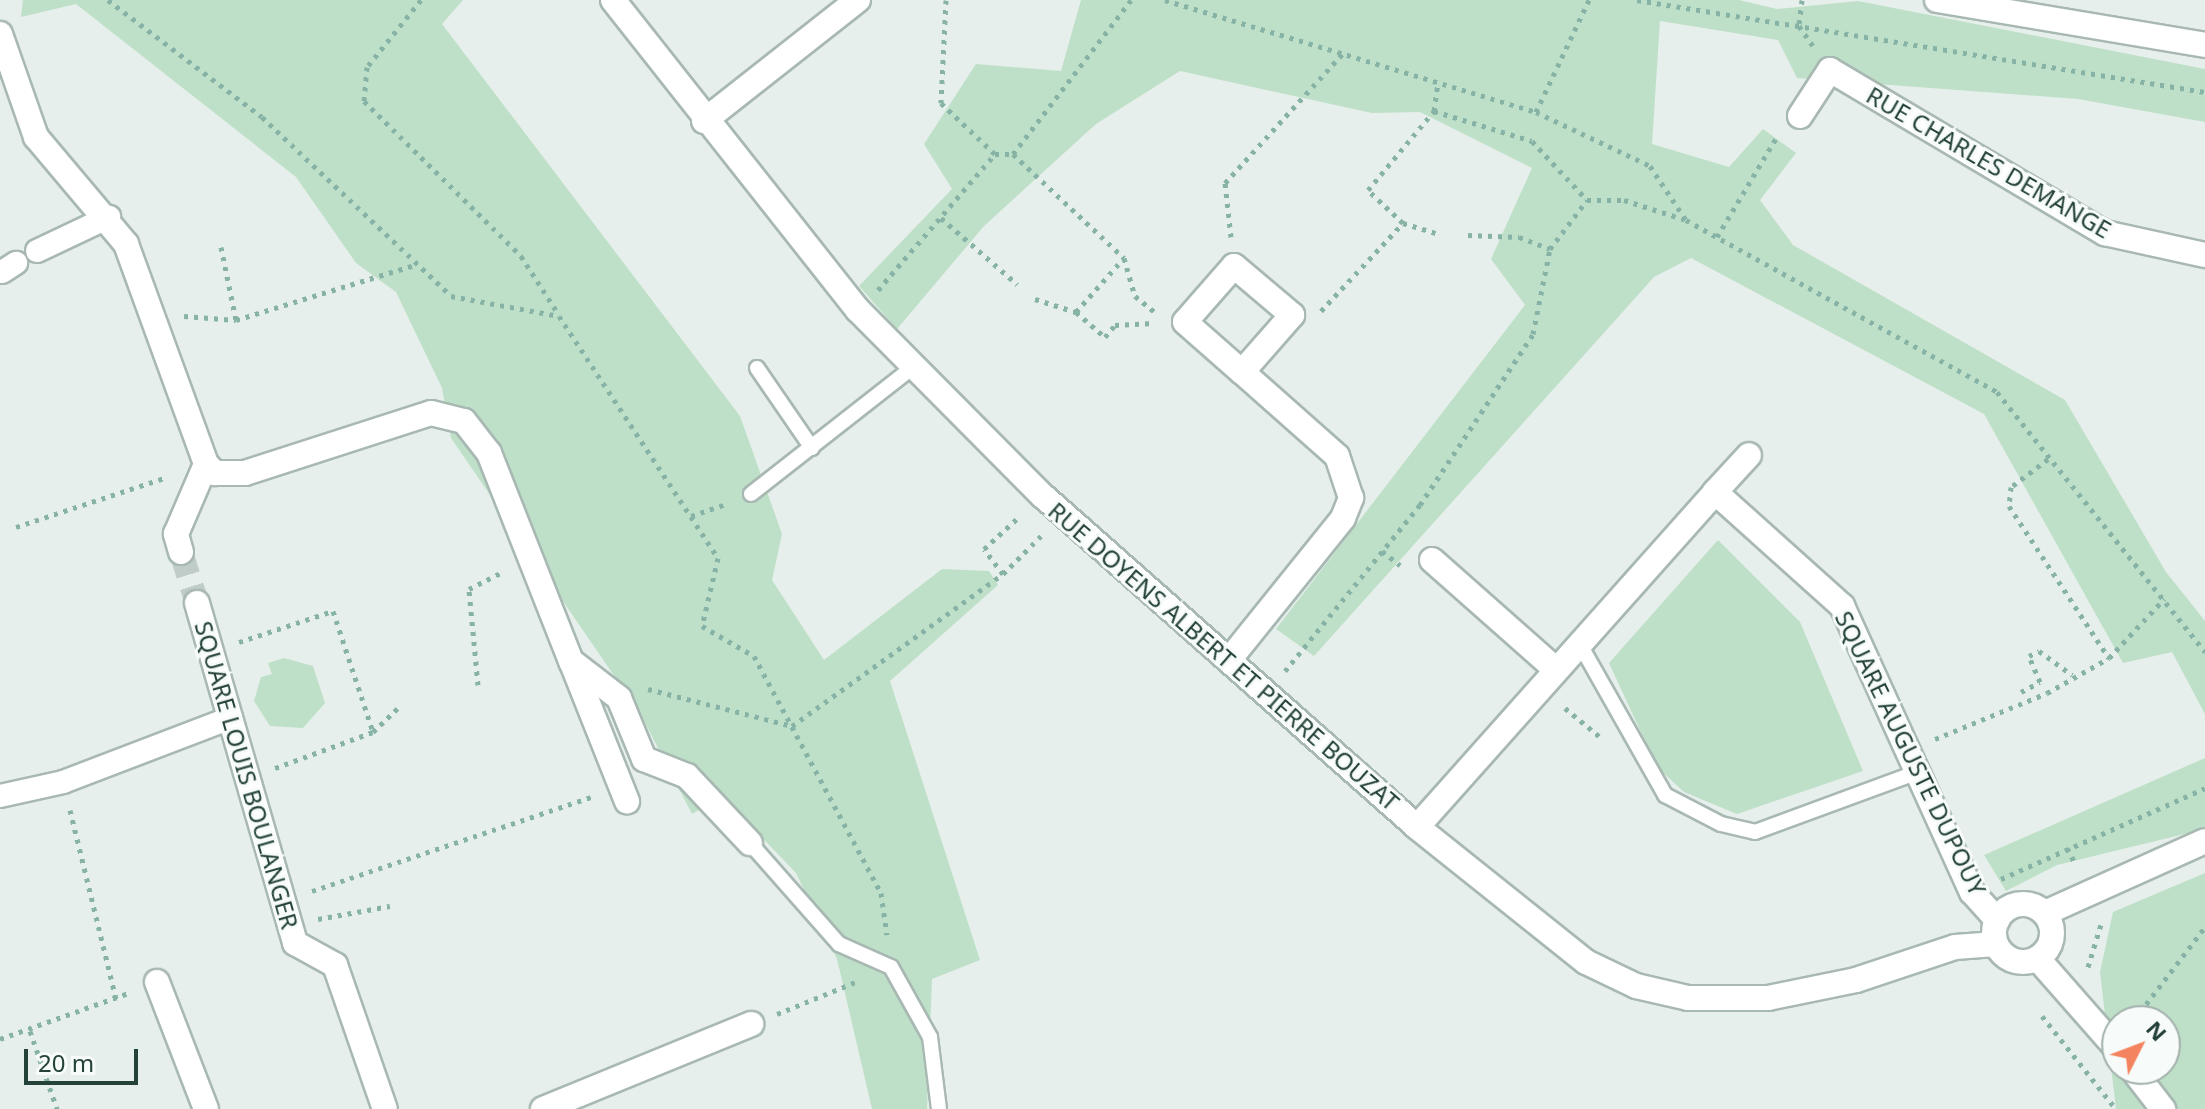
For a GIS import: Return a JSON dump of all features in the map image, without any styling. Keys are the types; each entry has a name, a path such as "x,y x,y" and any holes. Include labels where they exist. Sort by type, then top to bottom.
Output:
{"street":[{"name":"RUE DOYENS ALBERT ET PIERRE BOUZAT","path":"613,0 704,121 858,310 1043,496 1417,827 1586,962 1636,986 1688,998 1768,998 1856,980 1997,932"},
{"path":"704,121 858,0"},
{"path":"1937,0 2205,45"},
{"path":"0,34 36,137 109,217 151,313 206,464 227,476 245,473 431,413 449,414 478,433 533,557 624,794"},
{"path":"1800,116 1830,70"},
{"name":"RUE CHARLES DEMANGE","path":"1830,70 2105,233 2145,247 2205,255"},
{"path":"37,251 109,217"},
{"path":"1229,660 1343,518 1351,498 1337,456 1185,322 1234,266 1292,315 1242,372"},
{"path":"1417,827 1578,641 1749,455"},
{"path":"181,552 176,534 206,464"},
{"name":"SQUARE AUGUSTE DUPOUY","path":"1715,492 1842,606 1972,892 1997,932"},
{"path":"1432,560 1547,677"},
{"name":"SQUARE LOUIS BOULANGER","path":"197,603 295,943 335,965 385,1109"},
{"path":"571,661 619,698 644,759 687,776 750,843"},
{"path":"0,796 63,782 231,718"},
{"path":"2101,1031 2038,959 2009,958 1997,932 2019,904 2045,913 2205,841"},
{"path":"2038,959 2052,938 2045,913"},
{"path":"157,982 206,1109"},
{"path":"543,1109 751,1024"},
{"path":"2144,1085 2163,1109"}],"lane":[{"path":"751,494 913,367"},
{"path":"757,368 812,448"},
{"path":"1578,641 1639,759 1665,795 1699,816 1755,832 1914,762"},
{"path":"750,843 839,944 891,967 930,1037 939,1109"}],"path":[{"path":"108,0 262,117 451,296 559,316"},
{"path":"421,0 367,67 364,101 521,256 691,516 718,558 702,626 754,656 881,893 891,967 751,1024"},
{"path":"946,0 941,103 995,154 1013,154 1124,258 1135,296 1167,323 1115,325 1105,337 1076,312 1035,299"},
{"path":"1013,154 1131,0"},
{"path":"1165,0 1536,112 1650,166 1686,220"},
{"path":"1536,112 1589,0"},
{"path":"1637,0 2205,92"},
{"path":"1802,0 1799,26 1830,70"},
{"path":"1234,266 1225,183 1344,52"},
{"path":"1438,84 1434,111 1368,190 1403,223 1439,234"},
{"path":"1434,111 1532,141 1587,200 1624,200 1686,220 1997,392 2205,652"},
{"path":"1717,237 1781,130 1800,116"},
{"path":"858,310 995,154"},
{"path":"1267,694 1420,505 1533,334 1550,249 1587,200"},
{"path":"941,218 1017,284"},
{"path":"1292,315 1325,310 1403,223"},
{"path":"1468,235 1519,237 1550,249"},
{"path":"221,247 236,320"},
{"path":"1076,312 1124,258"},
{"path":"151,313 236,320 415,265"},
{"path":"2048,459 2011,487 2009,506 2109,658"},
{"path":"16,527 206,464"},
{"path":"691,516 751,494"},
{"path":"1003,574 984,549 1043,496"},
{"path":"1020,516 1028,524"},
{"path":"792,726 1003,574 1043,538 1036,531"},
{"path":"478,685 469,589 533,557"},
{"path":"1914,762 2047,693 2072,675 2109,658 2164,599"},
{"path":"211,651 333,611 373,732"},
{"path":"2021,692 2040,682 2029,656 2039,651 2072,675"},
{"path":"1547,677 1609,745"},
{"path":"672,692 792,726"},
{"path":"248,777 373,732 398,708"},
{"path":"1972,892 2205,788"},
{"path":"283,901 624,794"},
{"path":"88,879 116,998"},
{"path":"379,910 390,906"},
{"path":"2145,1005 2205,927"},
{"path":"0,1039 30,1031 157,982"},
{"path":"30,1031 57,1109"}],"green space":[{"path":"23,0 463,0 442,24 740,416 782,534 772,580 824,660 942,569 989,571 998,585 890,681 980,960 932,979 927,1109 872,1109 837,959 796,873 723,797 692,814 641,715 451,438 442,388 396,292 356,263 296,177 76,4 21,17"},
{"path":"1081,0 1739,0 1777,9 1858,1 2205,69 2205,122 2078,99 1797,78 1778,40 1660,21 1652,144 1729,167 1763,129 1796,153 1760,200 1793,245 2065,400 2166,572 2205,621 2205,714 2172,652 2123,663 1984,414 1691,258 1654,277 1314,656 1276,629 1525,305 1491,259 1532,168 1420,112 1372,113 1180,71 1096,124 984,226 897,329 859,286 952,189 924,144 976,64 1061,71"},
{"path":"1718,540 1800,622 1863,771 1737,814 1684,792 1657,767 1609,663"},
{"path":"284,658 313,666 325,703 303,728 270,726 254,701 261,677 272,674 268,663"},
{"path":"2205,758 2205,829 2057,865 2006,891 1984,855"},
{"path":"2205,873 2205,1109 2116,1109 2113,1085 2181,1085 2181,1005 2104,1005 2100,972 2113,912"}],"tunnel":[{"path":"181,552 197,603"}]}
